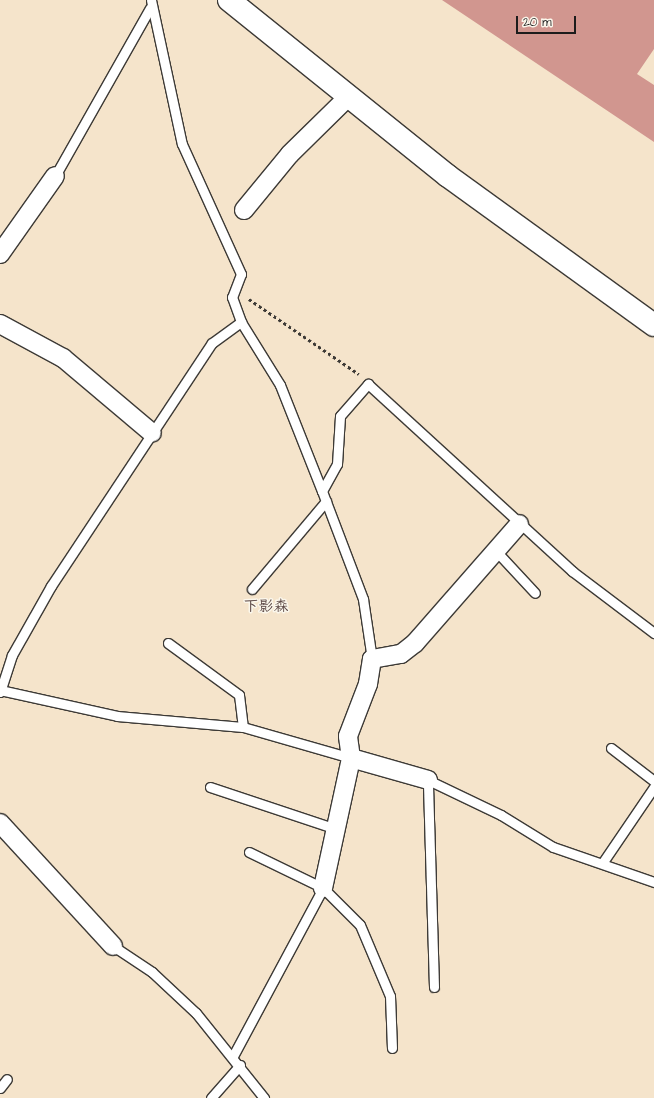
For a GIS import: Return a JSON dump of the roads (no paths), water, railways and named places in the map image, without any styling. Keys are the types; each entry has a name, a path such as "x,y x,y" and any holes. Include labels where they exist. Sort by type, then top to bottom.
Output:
{"street":[{"path":"229,0 448,176 654,325"},
{"path":"244,210 290,154 349,96"},
{"path":"0,254 55,176"},
{"path":"0,324 63,358 152,433"},
{"path":"323,888 351,758 348,736 368,684 372,659 400,654 415,644 519,524"},
{"path":"351,758 428,780"},
{"path":"0,823 112,946"}],"lane":[{"path":"55,176 150,4"},
{"path":"150,4 182,144 241,274 232,297 241,322 280,385 326,501 363,599 372,659"},
{"path":"241,322 212,344 51,586 12,655 1,691 117,716 243,727 351,758"},
{"path":"322,491 337,464 340,416 368,384 572,571 654,633"},
{"path":"252,589 326,501"},
{"path":"496,551 535,593"},
{"path":"168,643 239,695 243,727"},
{"path":"611,748 654,781"},
{"path":"434,987 428,780 501,815 553,847 603,862 654,882"},
{"path":"603,862 654,786"},
{"path":"210,787 336,829"},
{"path":"249,852 323,888 360,925 379,963 390,996 392,1048"},
{"path":"233,1056 323,888"},
{"path":"112,946 152,972 196,1013 233,1056 264,1098"},
{"path":"211,1098 240,1065"},
{"path":"0,1088 7,1079"}],"district":[{"name":"下影森","path":"266,607"}]}
